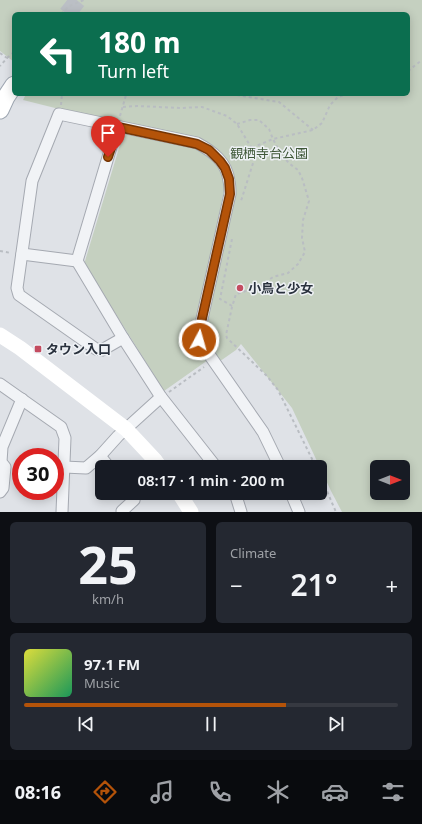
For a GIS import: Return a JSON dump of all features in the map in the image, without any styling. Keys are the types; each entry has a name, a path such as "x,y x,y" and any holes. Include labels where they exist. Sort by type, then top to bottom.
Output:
{"main road":[{"path":"0,110 12,88"}],"street":[{"path":"123,338 102,350 96,349 19,295 17,288 32,180 59,114 197,144 209,150 225,168 229,179 230,194 199,332 199,340 263,432 277,460"},
{"path":"118,127 77,261 123,338 211,460"},
{"path":"22,254 77,261"},
{"path":"0,335 20,348 126,428 155,460"},
{"path":"0,384 61,427 66,438 64,467 86,468 100,456 126,428 164,395"},
{"path":"0,492 3,488 5,467 1,462 2,446 22,399"},
{"path":"100,456 104,460"},
{"path":"62,512 63,500"},
{"path":"122,511 123,500"},
{"path":"122,511 134,500"},
{"path":"183,500 191,512"},
{"path":"237,500 241,512"},
{"path":"294,500 299,512"}],"path":[{"path":"63,12 69,6 84,0"},
{"path":"0,53 7,58"},
{"path":"0,66 12,54"},
{"path":"410,69 422,60"},
{"path":"118,127 126,96"},
{"path":"243,96 279,102 313,130"},
{"path":"220,161 273,139 313,130 322,123 330,105 342,96"},
{"path":"237,124 250,120 259,120 269,129 281,155 298,170 309,201 303,220 302,238 305,252 298,264 288,273 273,278 259,287 236,294 226,335 227,338 267,376 278,390 313,460"},
{"path":"164,395 210,363"},
{"path":"327,491 336,512"}],"green space":[{"name":"観栖寺台公園","path":"0,0 422,0 422,512 342,512 327,482 327,460 316,460 292,408 241,344 236,350 216,364 199,340 229,179 209,150 59,114 55,108 23,100 25,96 410,96 410,12 12,12 12,60 0,51"},
{"path":"127,134 195,148 201,151 211,158 216,164 222,175 225,186 195,331 208,360 164,391 85,265 122,138"}],"tunnel":[{"path":"69,12 78,0"}],"place":[{"name":"小鳥と少女","path":"240,288"},
{"name":"タウン入口","path":"38,349"}],"route":[{"path":"108,157 118,127 197,144 209,150 225,168 229,179 230,194 199,332 199,340"}]}
